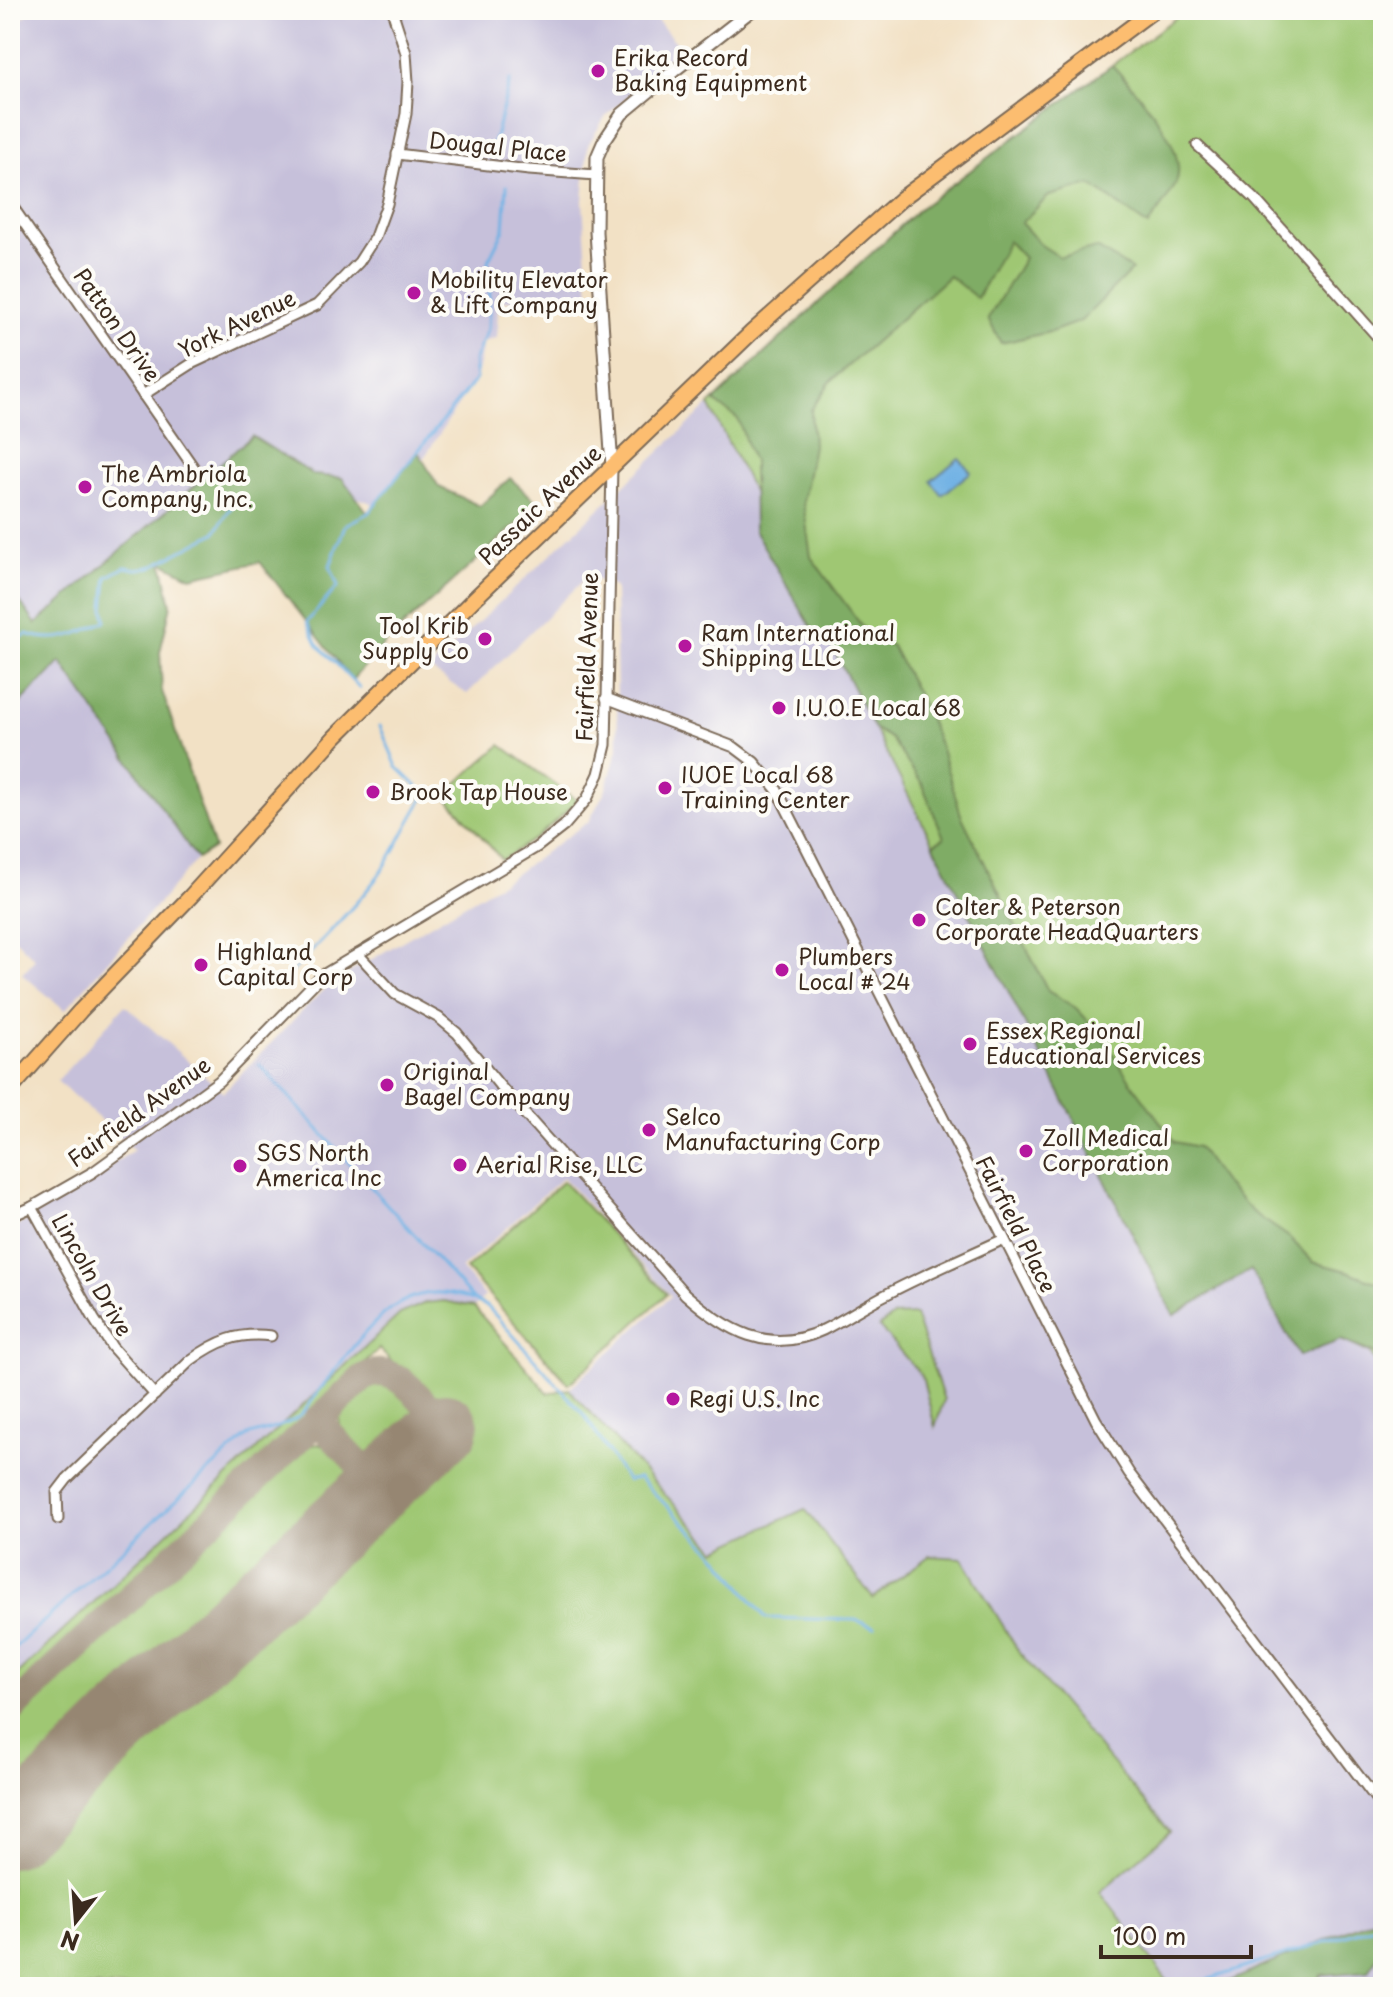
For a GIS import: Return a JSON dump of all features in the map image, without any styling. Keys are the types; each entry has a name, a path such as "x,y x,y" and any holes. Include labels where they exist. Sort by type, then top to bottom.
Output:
{"main road":[{"name":"Passaic Avenue","path":"10,1090 335,737 751,333 901,199 1154,10"}],"street":[{"name":"York Avenue","path":"143,395 193,363 317,305 359,262 375,237 387,204 406,114 406,53 392,10"},
{"name":"Fairfield Avenue","path":"10,1217 93,1172 219,1081 321,976 537,847 579,811 599,774 607,731 612,467 596,232 597,157 622,114 752,10"},
{"path":"1197,145 1254,198 1383,343"},
{"name":"Dougal Place","path":"397,154 596,175"},
{"name":"Patton Drive","path":"10,203 194,468"},
{"name":"Fairfield Place","path":"606,698 734,747 754,762 777,790 1096,1420 1129,1473 1383,1808"},
{"path":"358,954 395,994 439,1018 457,1033 500,1086 685,1294 718,1321 741,1333 762,1340 783,1340 822,1331 887,1294 1004,1239"},
{"name":"Lincoln Drive","path":"32,1207 112,1347 155,1395"},
{"path":"58,1519 57,1492 67,1479 191,1360 215,1343 234,1336 271,1336"}],"shaded area":[{"path":"34,10 649,10 680,48 605,117 588,145 583,201 589,296 498,301 497,338 483,342 477,376 390,510 308,479 252,436 35,625 10,588 10,26"},
{"path":"709,405 1174,1314 1278,1254 1341,1340 1370,1353 1383,1376 1383,1987 1172,1987 1100,1892 1169,1832 1019,1652 962,1558 928,1556 873,1599 804,1510 716,1550 569,1389 671,1296 563,1177 461,1269 485,1296 474,1307 454,1302 434,1302 400,1314 10,1681 10,1231 134,1150 57,1081 125,1005 223,1092 328,985 508,879 589,821 606,789 618,749 615,587 588,576 467,694 429,669"},
{"path":"56,655 197,859 65,1010 22,974 35,959 10,934 10,705"}],"green space":[{"path":"1186,10 1383,10 1383,1376 1370,1353 1341,1340 1278,1254 1174,1315 709,405 919,209"},
{"path":"1112,65 1146,104 1168,136 1178,169 1173,189 1148,226 1091,185 1049,196 1021,223 1041,245 1060,257 1097,248 1132,270 1081,321 1054,331 1001,343 988,319 1024,258 1008,241 977,298 949,276 831,381 811,410 813,445 803,502 811,557 864,629 892,646 924,707 941,749 961,815 1048,991 1076,1008 1099,1032 1175,1142 1198,1147 1225,1184 1254,1213 1289,1237 1313,1262 1383,1285 1383,1357 1341,1340 1299,1356 1251,1270 1174,1315 933,844 944,838 922,784 891,739 874,728 826,635 816,635 754,530 753,462 738,419 714,401 919,209"},
{"path":"252,436 314,475 342,478 368,513 418,452 439,487 480,506 510,478 539,504 389,639 352,680 260,562 191,577 162,562 171,605 160,652 162,691 214,848 197,859 61,662 10,713 10,588 36,624"},
{"path":"501,745 578,801 537,837 502,860 444,794"},
{"path":"563,1181 667,1294 569,1384 466,1269"},
{"path":"444,1301 474,1307 548,1393 569,1389 716,1550 805,1509 873,1598 929,1556 962,1558 1019,1652 1170,1832 1100,1892 1172,1987 10,1987 10,1864 464,1435 379,1349 10,1699 10,1681 400,1314 425,1303"},
{"path":"915,1315 944,1400 935,1427 922,1376 879,1327 893,1316"},
{"path":"376,1383 398,1392 415,1411 413,1425 399,1443 385,1453 372,1455 357,1448 346,1437 340,1415 346,1405"},
{"path":"318,1444 336,1452 347,1465 349,1481 341,1499 10,1811 10,1724 292,1457 307,1446"},
{"path":"1383,1914 1383,1945 1369,1971 1321,1975 1315,1987 1217,1987"}],"water":[{"path":"959,458 971,472 942,495 931,481"}],"waterway":[{"path":"490,157 510,80"},
{"path":"360,688 318,645 307,622 338,586 330,566 345,525 368,513 476,379 474,361 488,329 488,261 504,229 507,186"},
{"path":"10,643 27,634 48,638 68,636 106,621 107,577 125,567 151,567 215,533 236,499"},
{"path":"292,972 379,875 426,795 397,767 380,726"},
{"path":"259,1064 474,1300"},
{"path":"10,1652 247,1436 283,1425 306,1410 355,1345 390,1309 410,1298 433,1293 459,1295 488,1307 585,1416 627,1481 639,1478 716,1555 766,1618 855,1620 875,1627"},
{"path":"1185,1987 1383,1923"}],"taxiway":[{"path":"10,1711 363,1378 375,1373 398,1379 419,1397 445,1427"},
{"path":"317,1420 380,1487"}],"runway":[{"path":"10,1834 114,1731 445,1427"}],"place":[{"name":"Erika Record Baking Equipment","path":"598,71"},
{"name":"Mobility Elevator & Lift Company","path":"414,293"},
{"name":"The Ambriola Company, Inc.","path":"85,487"},
{"name":"Tool Krib Supply Co","path":"485,639"},
{"name":"Ram International Shipping LLC","path":"685,646"},
{"name":"I.U.O.E Local 68","path":"779,708"},
{"name":"IUOE Local 68 Training Center","path":"665,788"},
{"name":"Brook Tap House","path":"373,792"},
{"name":"Colter & Peterson Corporate HeadQuarters","path":"919,920"},
{"name":"Highland Capital Corp","path":"201,965"},
{"name":"Plumbers Local # 24","path":"782,970"},
{"name":"Essex Regional Educational Services","path":"970,1044"},
{"name":"Original Bagel Company","path":"387,1085"},
{"name":"Selco Manufacturing Corp","path":"649,1130"},
{"name":"Zoll Medical Corporation","path":"1026,1151"},
{"name":"Aerial Rise, LLC","path":"460,1165"},
{"name":"SGS North America Inc","path":"240,1166"},
{"name":"Regi U.S. Inc","path":"673,1399"}]}
